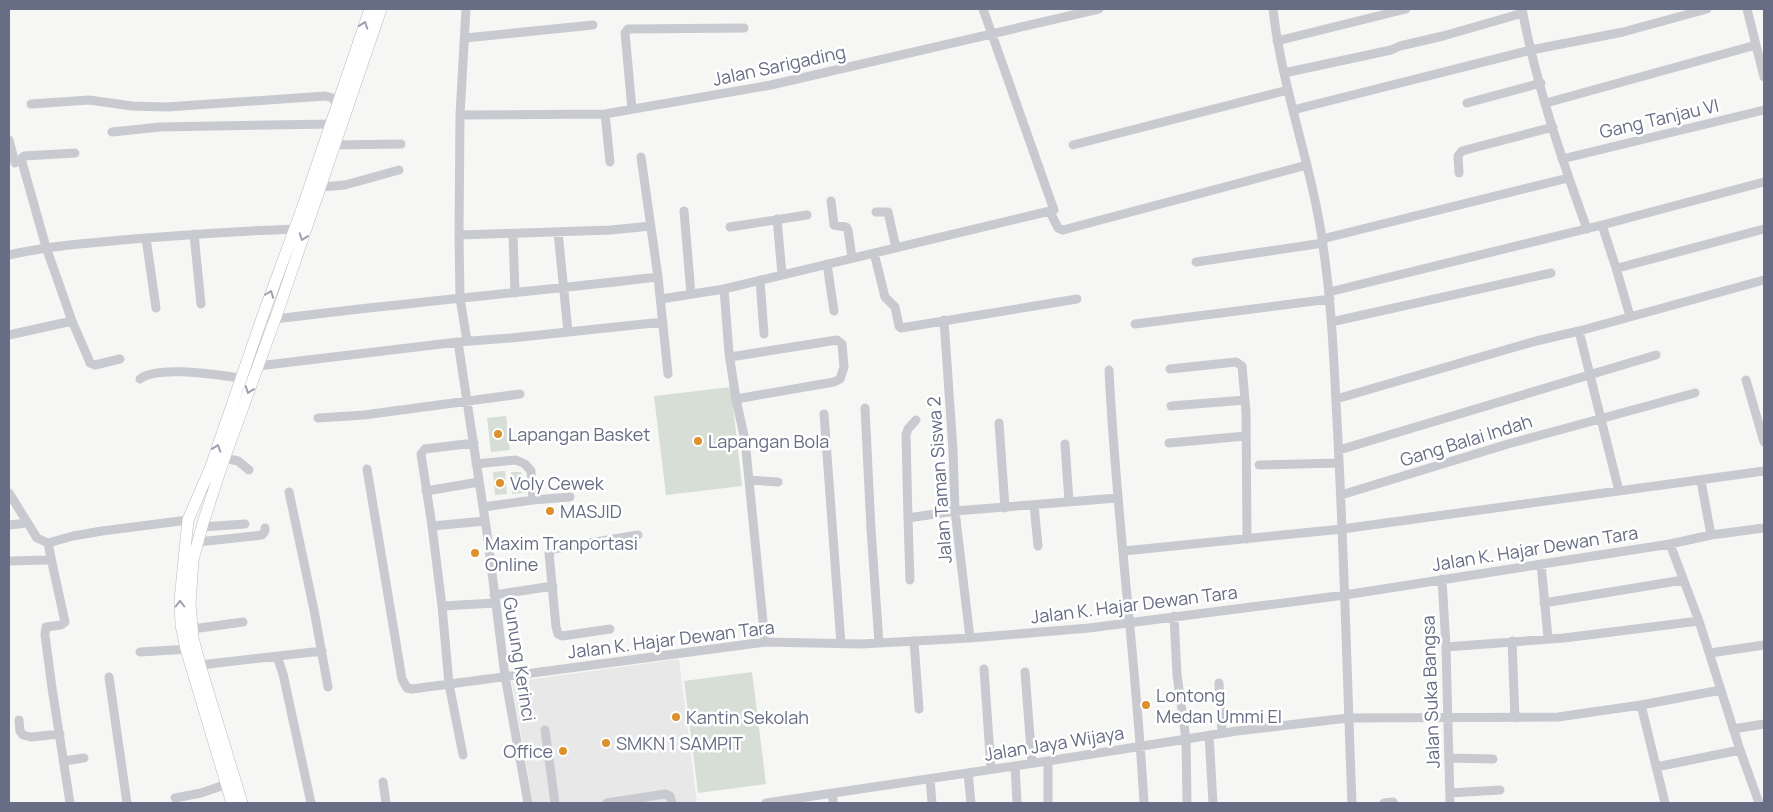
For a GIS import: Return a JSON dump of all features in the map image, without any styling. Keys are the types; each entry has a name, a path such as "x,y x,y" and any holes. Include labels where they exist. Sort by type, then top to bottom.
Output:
{"main road":[{"path":"242,803 200,665 191,649 190,604 194,560 202,527 224,458 275,319 332,124 370,9"},
{"path":"232,803 191,649 182,625 180,600 188,520 210,469 295,229 320,187 381,9"}],"street":[{"name":"Gunung Kerinci","path":"466,9 460,115 459,234 460,298 466,401 474,443 505,676 528,803"},
{"path":"660,299 760,280 1054,210 983,9"},
{"name":"Jalan Sarigading","path":"460,115 605,114 771,85 1099,9"},
{"path":"1273,9 1277,41 1323,241 1329,295 1341,495 1352,803"},
{"path":"1277,41 1406,9"},
{"path":"1293,110 1531,50 1623,32 1707,9"},
{"path":"1748,9 1764,77"},
{"path":"1284,73 1391,50 1523,11 1531,50 1562,159 1587,229"},
{"path":"465,38 593,25"},
{"path":"632,109 625,33 628,29 744,28"},
{"path":"1546,103 1756,45"},
{"path":"1467,104 1541,83"},
{"path":"1073,145 1288,90"},
{"path":"31,104 89,100 132,106 167,107 325,96 333,98 338,106"},
{"name":"Gang Tanjau VI","path":"1562,159 1764,110"},
{"path":"605,114 610,162"},
{"path":"112,132 160,127 332,124"},
{"path":"1459,173 1458,156 1462,151 1553,127"},
{"path":"9,140 15,163 72,321 90,363 95,365 120,359"},
{"path":"334,145 401,144"},
{"path":"15,163 24,156 75,153"},
{"path":"641,157 658,277 668,374"},
{"path":"1050,212 1058,228 1063,230 1306,165"},
{"path":"320,187 345,185 399,170"},
{"path":"1196,262 1323,241 1568,178"},
{"path":"1135,324 1329,295 1764,182"},
{"path":"831,201 834,225 846,226 848,230 852,258"},
{"path":"684,211 691,294"},
{"path":"876,212 888,212 896,248"},
{"path":"730,226 807,215"},
{"path":"777,219 782,274"},
{"path":"1602,225 1630,316"},
{"path":"459,234 611,230 651,226"},
{"path":"9,255 46,247 194,234 295,229"},
{"path":"1616,268 1764,229"},
{"path":"558,232 568,332"},
{"path":"194,234 201,304"},
{"path":"512,234 515,293"},
{"path":"146,238 156,308"},
{"path":"874,253 885,297 895,307 899,326 905,328 1077,299"},
{"path":"827,264 834,310"},
{"path":"1331,322 1551,272"},
{"path":"262,318 275,319 658,277"},
{"path":"760,280 764,334"},
{"path":"1336,399 1536,341 1764,280"},
{"path":"724,288 730,357 736,399 745,440 765,642"},
{"name":"Jalan Taman Siswa 2","path":"944,320 953,450 955,511 970,638"},
{"path":"9,335 72,321"},
{"path":"258,366 463,341 663,322"},
{"path":"1579,331 1619,491"},
{"path":"730,357 836,340 839,340 842,344 844,367 840,379 834,382 736,399"},
{"path":"1338,450 1656,356"},
{"path":"1170,369 1240,363 1244,369 1247,539"},
{"path":"1109,370 1117,498 1124,551 1141,746 1144,803"},
{"path":"140,379 150,374 178,372 241,378"},
{"path":"1746,380 1764,442"},
{"path":"318,418 364,415 520,394"},
{"name":"Gang Balai Indah","path":"1341,495 1508,444 1695,394"},
{"path":"1171,406 1245,400"},
{"path":"866,408 871,528 879,643"},
{"path":"824,414 841,644"},
{"path":"910,580 906,435 908,429 916,420"},
{"path":"999,423 1005,508"},
{"path":"1169,443 1246,436"},
{"path":"463,755 449,684 442,606 421,452 425,449 474,443"},
{"path":"1065,444 1069,502"},
{"path":"224,458 238,461 249,470"},
{"path":"476,464 516,460 525,464 531,471 533,500"},
{"path":"1259,466 1339,463"},
{"name":"Jalan K. Hajar Dewan Tara","path":"368,470 404,685 412,689 765,642 879,643 1089,628 1345,595 1764,528"},
{"path":"1124,551 1342,530 1764,471"},
{"path":"749,480 778,482"},
{"path":"1700,481 1711,535"},
{"path":"426,491 479,482"},
{"path":"289,492 328,687"},
{"path":"9,493 37,538 48,544 74,536 188,520"},
{"path":"483,507 570,497"},
{"path":"908,518 955,511 1117,498"},
{"path":"1034,505 1038,546"},
{"path":"432,526 485,521"},
{"path":"9,526 27,523"},
{"path":"202,527 245,524"},
{"path":"198,542 262,535 265,528"},
{"path":"610,629 562,636 558,634 549,555 551,550 638,535"},
{"path":"48,544 65,618 64,623 60,625 46,627 45,635 70,803"},
{"path":"1670,544 1710,653 1733,729 1759,803"},
{"path":"9,561 42,562 51,558"},
{"path":"1540,564 1548,638"},
{"name":"Jalan Suka Bangsa","path":"1442,579 1446,647 1450,803"},
{"path":"1544,603 1683,580"},
{"path":"442,606 494,599 553,586"},
{"path":"1174,616 1178,675 1186,739 1187,803"},
{"path":"1446,647 1564,638 1699,621"},
{"path":"192,629 243,622"},
{"path":"914,641 919,709"},
{"path":"1512,641 1515,718"},
{"path":"1710,653 1764,645"},
{"path":"140,652 191,649"},
{"path":"200,665 322,651"},
{"path":"276,657 283,674 311,803"},
{"path":"984,670 991,769"},
{"path":"1025,672 1032,763"},
{"path":"109,677 128,803"},
{"path":"1218,683 1222,733"},
{"name":"Jalan Jaya Wijaya","path":"766,803 797,801 833,793 1048,762 1222,733 1348,718 1515,718 1569,716 1721,690"},
{"path":"1641,705 1665,803"},
{"path":"19,720 20,731 23,735 31,737 60,734"},
{"path":"1733,729 1764,724"},
{"path":"545,730 556,803"},
{"path":"1209,735 1213,803"},
{"path":"1656,767 1740,750"},
{"path":"64,761 84,758"},
{"path":"1449,758 1493,759"},
{"path":"1048,762 1048,803"},
{"path":"1015,766 1017,803"},
{"path":"968,773 971,803"},
{"path":"930,778 932,803"},
{"path":"383,782 386,803"},
{"path":"175,798 201,793 227,784"},
{"path":"1450,793 1500,790"},
{"path":"833,793 833,803"},
{"path":"607,803 665,794 670,796 672,803"}],"shaded area":[{"name":"Lapangan Bola","path":"731,387 742,486 666,495 654,396"},
{"name":"Lapangan Basket","path":"506,416 510,450 491,452 487,418"},
{"name":"Voly Cewek","path":"505,471 507,494 495,495 493,472"},
{"path":"511,472 521,472 523,493 512,494"},
{"name":"SMKN 1 SAMPIT","path":"679,659 697,803 533,803 512,682"},
{"path":"752,672 766,784 698,793 684,681"}],"place":[{"name":"Lapangan Basket","path":"498,434"},
{"name":"Lapangan Bola","path":"698,441"},
{"name":"Voly Cewek","path":"500,483"},
{"name":"MASJID","path":"550,511"},
{"name":"Maxim Tranportasi Online","path":"475,553"},
{"name":"Lontong Medan Ummi El","path":"1146,705"},
{"name":"Kantin Sekolah","path":"676,717"},
{"name":"SMKN 1 SAMPIT","path":"606,743"},
{"name":"Office","path":"563,751"}]}
